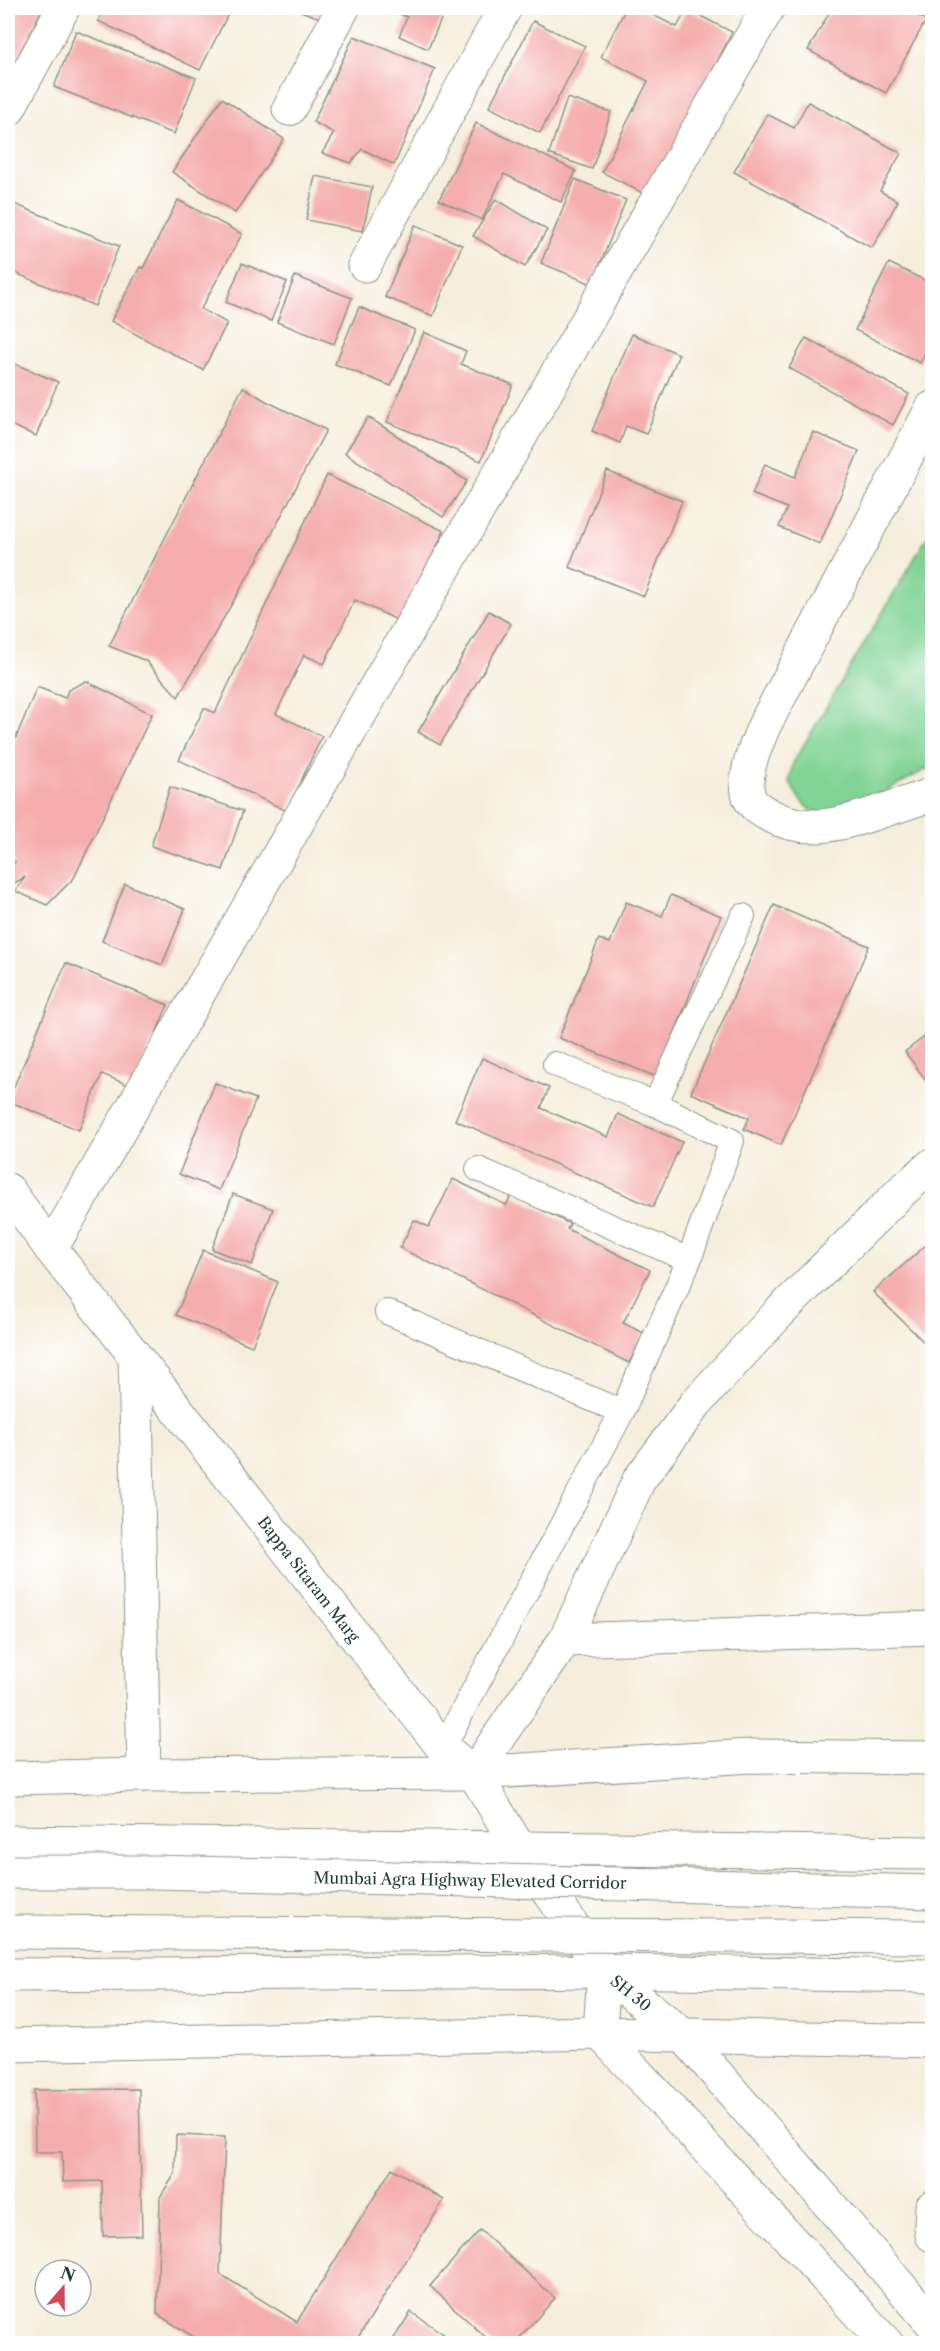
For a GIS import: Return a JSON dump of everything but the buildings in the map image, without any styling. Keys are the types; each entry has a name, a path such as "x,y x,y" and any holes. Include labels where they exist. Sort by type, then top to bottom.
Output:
{"main road":[{"path":"9,102 63,8"},
{"path":"289,109 344,8"},
{"path":"365,265 505,8"},
{"path":"51,1249 763,9"},
{"path":"932,796 844,824 819,827 796,826 759,809 749,798 749,778 752,755 764,726 933,408"},
{"path":"474,1773 566,1640 639,1480 696,1403 779,1313 902,1191 933,1165"},
{"name":"Bappa Sitaram Marg","path":"8,1190 135,1357 443,1748 474,1773 519,1848 604,1971"},
{"path":"135,1357 144,1775"},
{"path":"566,1640 933,1628"},
{"path":"8,1778 474,1773 751,1756 933,1758"},
{"path":"8,1842 933,1853"},
{"name":"Mumbai Agra Highway Elevated Corridor","path":"8,1872 155,1872 933,1892"},
{"path":"8,1932 933,1937"},
{"path":"8,1975 604,1971 933,1976"},
{"name":"SH 30","path":"600,2033 604,1971"},
{"name":"SH 30","path":"604,1971 683,2035 933,2323"},
{"path":"600,2033 887,2343"},
{"path":"8,2045 600,2033 933,2041"},
{"path":"933,2207 931,2226 933,2235"}],"lane":[{"path":"655,1104 743,916"},
{"path":"443,1748 622,1412 689,1260 732,1141 655,1104 555,1064"},
{"path":"478,1169 689,1260"},
{"path":"387,1312 622,1412"}],"green space":[{"path":"932,529 932,766 861,803 832,813 814,812 801,801 789,781 793,763"}]}
